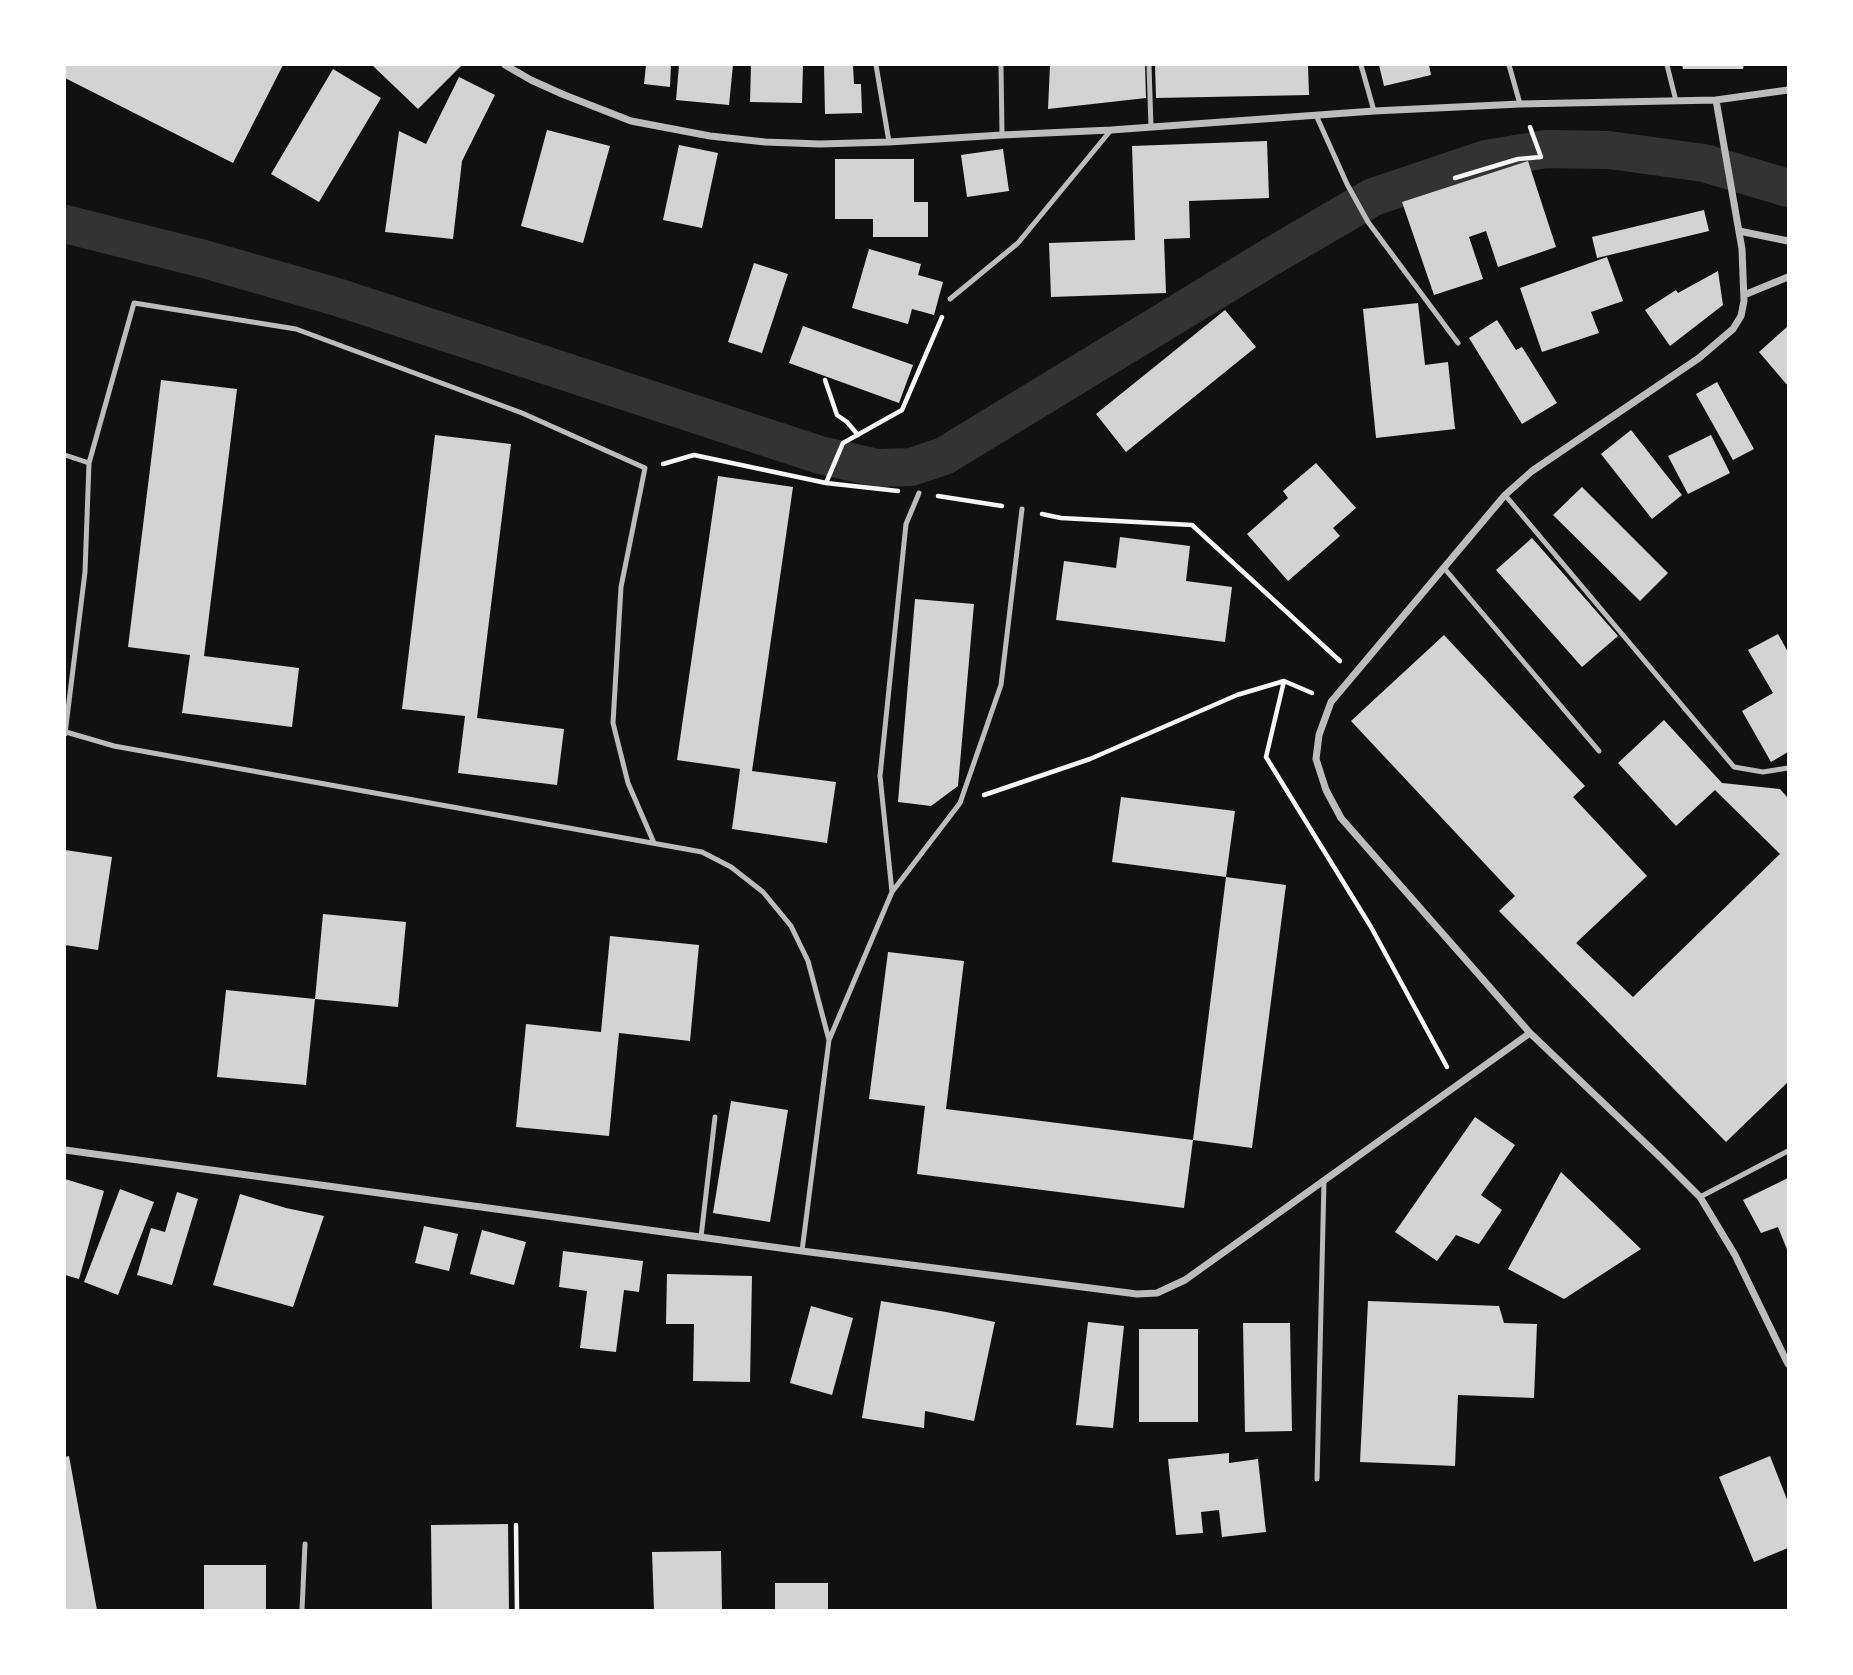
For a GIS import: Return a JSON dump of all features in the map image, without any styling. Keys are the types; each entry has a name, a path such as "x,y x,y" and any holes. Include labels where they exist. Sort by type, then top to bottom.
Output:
{"street":[{"path":"505,65 595,108 631,121 668,129 765,142 820,144 1111,130 1374,111 1521,104 1716,100 1788,90"},
{"path":"1716,100 1742,249 1744,295 1741,316 1733,330 1699,358 1532,471 1505,495 1331,702 1319,735 1316,759 1326,790 1341,818 1530,1033 1700,1197 1735,1255 1788,1364"},
{"path":"1739,231 1788,241"},
{"path":"1744,295 1788,277"},
{"path":"65,1150 1103,1291 1157,1293 1185,1280 1530,1033"}],"lane":[{"path":"876,65 889,142"},
{"path":"1002,65 1002,135"},
{"path":"1149,65 1150,127"},
{"path":"1361,65 1374,111"},
{"path":"1509,65 1521,104"},
{"path":"1667,65 1676,101"},
{"path":"1315,115 1368,222 1458,343"},
{"path":"950,299 1018,243 1111,130"},
{"path":"654,844 628,783 612,723 621,587 645,468 522,413 296,329 134,303 89,463 85,572 65,733 114,746 654,844 702,852 731,867 763,892 791,926 808,961 829,1040"},
{"path":"65,455 89,463"},
{"path":"892,892 880,776 906,524 919,493"},
{"path":"1505,495 1734,767 1763,772 1788,768"},
{"path":"802,1251 829,1040 892,892 960,803 1001,685 1022,509"},
{"path":"1444,568 1599,751"},
{"path":"701,1237 715,1117"},
{"path":"1700,1197 1788,1151"},
{"path":"1317,1479 1324,1181"},
{"path":"302,1610 305,1544"}],"path":[{"path":"1455,178 1518,159 1542,157 1536,143"},
{"path":"826,483 843,443 902,410 950,299"},
{"path":"825,380 837,415 858,435"},
{"path":"645,468 694,455 826,483 919,493 1022,509 1061,518 1192,525 1353,674"},
{"path":"960,803 1090,759 1237,695 1284,681 1331,702"},
{"path":"1284,681 1266,757 1371,927 1458,1086"},
{"path":"516,1525 517,1610"}],"building":[{"path":"65,65 283,65 233,163 65,78"},
{"path":"372,65 462,65 418,109"},
{"path":"646,65 671,65 670,87 644,84"},
{"path":"679,65 733,65 729,105 676,100"},
{"path":"751,65 803,65 802,103 750,102"},
{"path":"824,65 853,65 854,84 861,84 862,113 825,114"},
{"path":"1050,65 1145,65 1146,98 1048,109"},
{"path":"1155,65 1308,65 1309,95 1156,98"},
{"path":"1379,65 1429,65 1431,75 1384,86"},
{"path":"1682,65 1744,65 1743,69 1683,69"},
{"path":"333,69 381,98 319,202 271,174"},
{"path":"459,77 495,95 462,161 453,239 385,232 399,131 426,144"},
{"path":"547,130 610,146 583,243 521,226"},
{"path":"1267,141 1269,198 1189,201 1190,238 1164,239 1166,293 1051,297 1049,243 1135,240 1132,146"},
{"path":"679,145 718,153 702,228 663,220"},
{"path":"1003,149 1009,191 967,197 961,155"},
{"path":"835,159 914,159 914,202 928,202 928,237 873,237 873,219 835,219"},
{"path":"1528,161 1556,247 1498,267 1486,231 1469,237 1483,279 1434,295 1402,202"},
{"path":"1704,210 1709,231 1597,258 1592,237"},
{"path":"869,249 921,264 918,275 943,282 934,315 912,309 908,324 852,308"},
{"path":"1607,257 1623,301 1591,312 1599,333 1542,352 1520,288"},
{"path":"754,263 788,274 762,353 728,342"},
{"path":"1718,271 1723,305 1670,346 1645,310 1676,290 1678,293"},
{"path":"1418,303 1425,365 1448,362 1455,429 1376,438 1363,309"},
{"path":"1225,310 1256,347 1126,452 1096,414"},
{"path":"1497,320 1516,350 1522,347 1557,403 1522,424 1469,338"},
{"path":"803,326 913,365 899,403 789,363"},
{"path":"1788,326 1788,386 1759,352"},
{"path":"161,380 237,389 204,656 299,668 292,727 182,713 190,655 128,647"},
{"path":"1717,382 1754,449 1733,460 1696,394"},
{"path":"1631,430 1682,495 1652,519 1601,454"},
{"path":"435,435 511,444 477,718 564,729 557,785 458,773 465,716 402,709"},
{"path":"1711,435 1730,473 1688,494 1668,456"},
{"path":"1316,463 1356,508 1333,528 1340,536 1288,581 1247,534 1288,498 1283,491"},
{"path":"718,476 793,487 752,771 836,782 827,843 732,829 740,769 677,760"},
{"path":"1582,487 1668,573 1640,601 1553,515"},
{"path":"1120,537 1190,546 1186,581 1232,587 1225,642 1056,620 1064,561 1116,568"},
{"path":"1532,538 1618,636 1582,667 1496,570"},
{"path":"915,599 974,604 958,786 931,806 898,802"},
{"path":"1778,634 1788,652 1788,752 1771,762 1742,711 1773,693 1748,650"},
{"path":"1444,635 1585,786 1573,797 1647,876 1576,943 1633,997 1780,854 1715,790 1676,826 1618,763 1664,720 1722,783 1780,789 1788,798 1788,1082 1726,1142 1499,911 1515,896 1351,721"},
{"path":"1121,797 1235,811 1226,877 1112,862"},
{"path":"65,850 112,857 98,950 65,945"},
{"path":"1226,877 1286,885 1252,1148 1193,1140"},
{"path":"323,914 406,922 398,1007 315,999"},
{"path":"610,936 699,945 690,1041 619,1033 609,1136 516,1127 526,1024 601,1032"},
{"path":"888,952 964,961 946,1109 1193,1140 1184,1208 917,1174 925,1106 869,1099"},
{"path":"226,990 315,999 306,1085 217,1077"},
{"path":"731,1101 788,1110 770,1222 713,1213"},
{"path":"1475,1117 1515,1145 1481,1195 1502,1210 1479,1244 1456,1235 1437,1261 1395,1232"},
{"path":"1561,1172 1641,1249 1564,1299 1508,1269"},
{"path":"1788,1178 1788,1252 1778,1227 1761,1233 1743,1200"},
{"path":"65,1179 104,1191 79,1279 65,1275"},
{"path":"120,1189 154,1202 118,1295 84,1282"},
{"path":"177,1192 198,1199 172,1285 137,1275 151,1228 165,1232"},
{"path":"240,1194 324,1216 293,1307 213,1285"},
{"path":"424,1226 458,1234 449,1271 415,1263"},
{"path":"482,1230 526,1242 514,1285 470,1274"},
{"path":"563,1251 643,1261 639,1292 624,1290 616,1352 580,1348 587,1291 559,1287"},
{"path":"667,1274 752,1276 750,1382 693,1381 694,1324 666,1324"},
{"path":"881,1301 995,1322 974,1421 925,1411 924,1428 862,1418"},
{"path":"1368,1301 1499,1306 1504,1323 1537,1324 1534,1398 1458,1395 1455,1466 1360,1462"},
{"path":"811,1306 853,1318 832,1395 790,1383"},
{"path":"1088,1322 1124,1326 1113,1428 1076,1425"},
{"path":"1243,1323 1290,1323 1292,1431 1245,1432"},
{"path":"1139,1329 1198,1329 1198,1422 1139,1422"},
{"path":"1229,1453 1229,1463 1258,1459 1266,1532 1222,1537 1219,1510 1201,1512 1203,1533 1176,1535 1168,1459"},
{"path":"69,1456 97,1610 65,1610 65,1457"},
{"path":"1770,1456 1788,1502 1788,1548 1754,1562 1719,1477"},
{"path":"508,1524 509,1610 432,1610 431,1525"},
{"path":"721,1551 722,1610 654,1610 652,1552"},
{"path":"204,1565 266,1565 266,1610 204,1610"},
{"path":"775,1583 828,1583 828,1610 775,1610"}],"waterway":[{"path":"65,224 204,259 337,297 820,455 877,468 911,467 944,456 1373,197 1486,159 1546,149 1609,150 1704,163 1788,188"}]}
